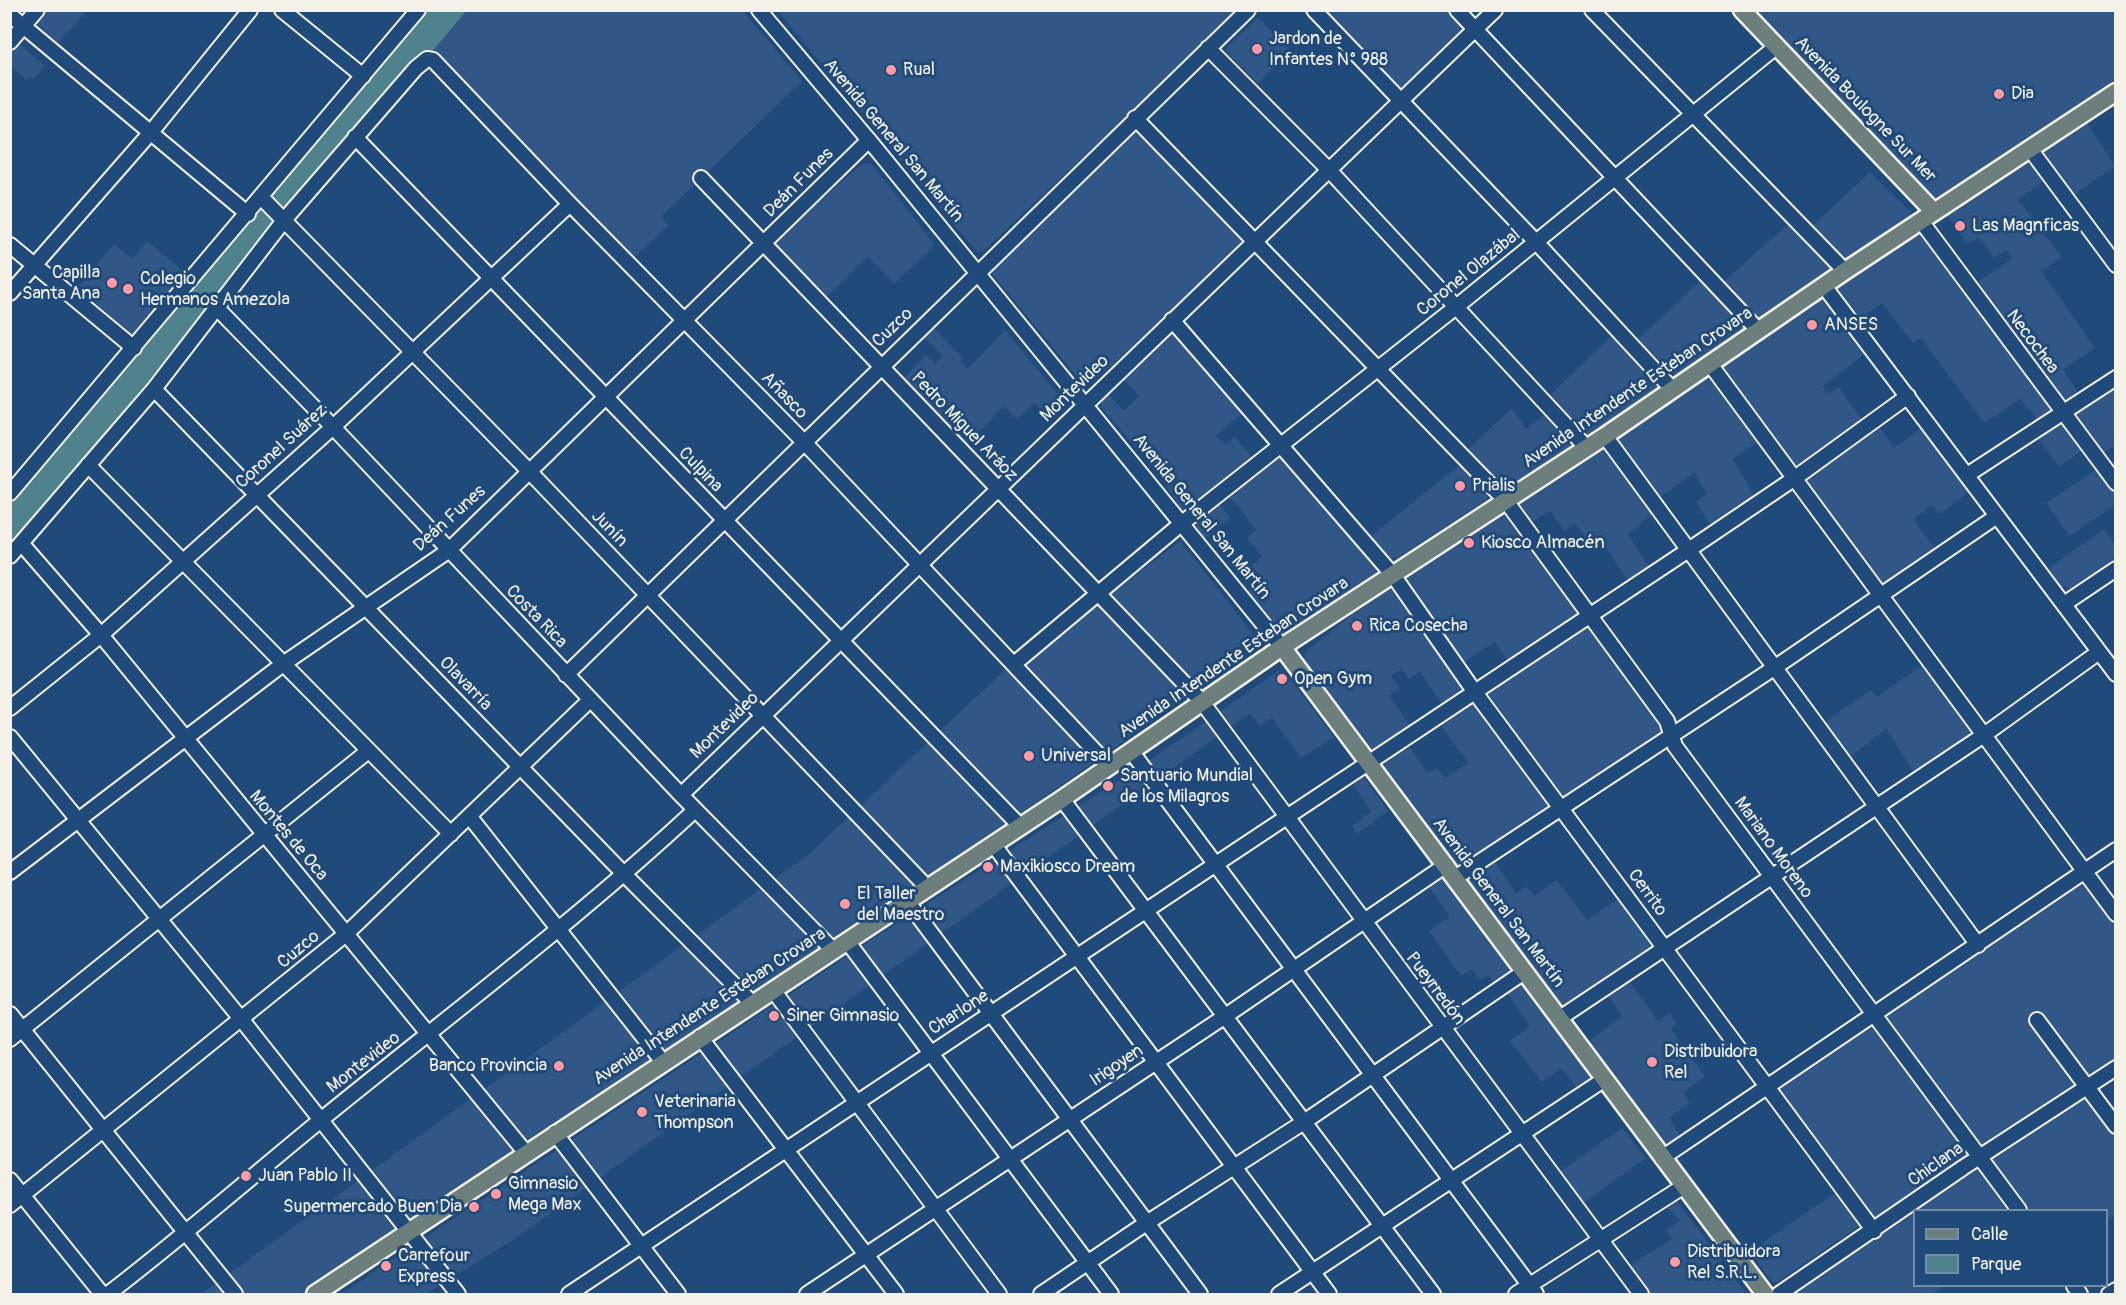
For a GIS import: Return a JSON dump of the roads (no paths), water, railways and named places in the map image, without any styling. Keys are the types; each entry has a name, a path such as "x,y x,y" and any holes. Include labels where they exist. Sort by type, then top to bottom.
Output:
{"main road":[{"name":"Avenida Boulogne Sur Mer","path":"1742,10 1777,46 1927,217"},
{"name":"Avenida Intendente Esteban Crovara","path":"315,1294 1062,799 1282,647 1605,436 1845,271 2115,92"},
{"name":"Avenida General San Martín","path":"1282,647 1662,1158 1766,1294"}],"street":[{"path":"10,42 37,10"},
{"path":"10,293 152,131 250,10"},
{"path":"282,10 363,76"},
{"path":"13,483 134,348 418,10"},
{"name":"Avenida General San Martín","path":"759,10 1282,647"},
{"name":"Cuzco","path":"566,675 880,366 1248,10"},
{"path":"1314,10 1536,242 1673,390"},
{"path":"1457,10 1758,330"},
{"name":"Montevideo","path":"681,795 1083,405 1496,10"},
{"path":"1592,10 1845,271"},
{"path":"10,15 152,131 248,214"},
{"name":"Coronel Olazábal","path":"1014,664 1181,524 1456,307 1777,46"},
{"path":"1208,48 1330,171 1586,447"},
{"name":"Añasco","path":"355,137 427,59 441,65 570,204 804,442 1109,766"},
{"name":"Mariano Moreno","path":"1135,118 1506,501 1668,722 1675,746 2018,1209"},
{"path":"10,556 154,389 215,306 355,137"},
{"name":"Culpina","path":"355,137 1020,826"},
{"name":"Deán Funes","path":"10,872 283,664 448,551 528,470 607,397 868,140"},
{"path":"2030,149 2115,265"},
{"name":"Pedro Miguel Aráoz","path":"701,178 1202,702"},
{"name":"Junín","path":"262,198 528,470 921,881 925,889"},
{"name":"Coronel Suárez","path":"10,708 101,635 181,560 333,427 570,204"},
{"name":"Necochea","path":"1927,217 2115,483"},
{"path":"10,244 134,348"},
{"path":"1824,286 2115,674"},
{"name":"Costa Rica","path":"215,306 333,427 695,810 840,945 931,1052 1111,1294"},
{"name":"Cerrito","path":"1172,321 1393,574 1474,691 1563,808 1664,949 1874,1231"},
{"path":"1710,364 2115,914"},
{"path":"1967,475 2115,378"},
{"name":"Olavarría","path":"154,389 752,1003"},
{"name":"Charlone","path":"569,1294 640,1245 788,1151 931,1052 992,1014 1687,551 1795,478 1908,396"},
{"path":"1605,436 1687,551 1978,945"},
{"path":"88,465 367,752 451,834"},
{"name":"Irigoyen","path":"807,1294 1364,922 1563,808 1997,516"},
{"name":"Montes de Oca","path":"21,543 101,635 183,738 526,1153"},
{"path":"2064,604 2115,569"},
{"path":"1560,1018 1984,735 2099,652"},
{"name":"Cuzco","path":"10,1205 346,934 590,700"},
{"name":"Pueyrredón","path":"1202,702 1285,818 1641,1294"},
{"path":"10,737 242,1020 410,1230 458,1294"},
{"path":"1131,751 1533,1290"},
{"path":"10,1039 367,752"},
{"path":"1062,799 1433,1294"},
{"name":"Montevideo","path":"108,1294 187,1233 321,1120 625,875 695,810"},
{"path":"470,817 663,1062"},
{"path":"993,844 1329,1294"},
{"path":"1662,1158 2115,850"},
{"path":"907,901 1071,1118 1145,1224 1200,1294"},
{"path":"1041,1294 1304,1122 1524,972"},
{"path":"773,990 856,1105 999,1294"},
{"path":"10,1014 235,1294"},
{"path":"2037,1020 2115,1126"},
{"path":"700,1037 896,1294"},
{"name":"Chiclana","path":"1779,1294 1874,1231 1980,1156 2115,1068"},
{"path":"1279,1294 1521,1132 1605,1079"},
{"path":"555,1133 678,1294"},
{"path":"10,1180 102,1294"},
{"path":"1516,1294 1533,1290 1684,1186"},
{"path":"2109,1294 2115,1290"}],"place":[{"name":"Jardon de Infantes N° 988","path":"1257,49"},
{"name":"Rual","path":"891,70"},
{"name":"Dia","path":"1999,94"},
{"name":"Las Magnficas","path":"1960,226"},
{"name":"Capilla Santa Ana","path":"112,283"},
{"name":"Colegio Hermanos Amezola","path":"128,289"},
{"name":"ANSES","path":"1812,325"},
{"name":"Prialis","path":"1460,486"},
{"name":"Kiosco Almacén","path":"1469,543"},
{"name":"Rica Cosecha","path":"1357,626"},
{"name":"Open Gym","path":"1282,679"},
{"name":"Universal","path":"1029,756"},
{"name":"Santuario Mundial de los Milagros","path":"1108,786"},
{"name":"Maxikiosco Dream","path":"988,867"},
{"name":"El Taller del Maestro","path":"845,904"},
{"name":"Siner Gimnasio","path":"774,1016"},
{"name":"Distribuidora Rel","path":"1652,1062"},
{"name":"Banco Provincia","path":"559,1066"},
{"name":"Veterinaria Thompson","path":"642,1112"},
{"name":"Juan Pablo II","path":"246,1176"},
{"name":"Gimnasio Mega Max","path":"496,1194"},
{"name":"Supermercado Buen Dia","path":"474,1207"},
{"name":"Distribuidora Rel S.R.L.","path":"1675,1262"},
{"name":"Carrefour Express","path":"386,1266"}]}
